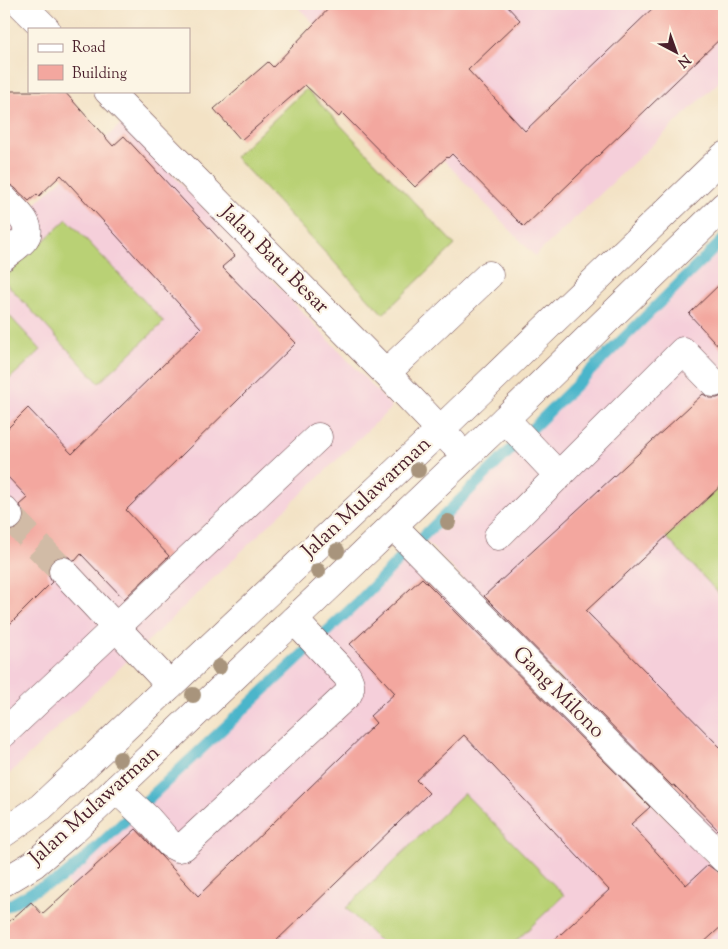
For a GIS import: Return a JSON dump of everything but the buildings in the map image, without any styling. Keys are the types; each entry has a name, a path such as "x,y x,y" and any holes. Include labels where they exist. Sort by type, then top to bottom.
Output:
{"street":[{"path":"21,4 45,28"},
{"name":"Jalan Batu Besar","path":"109,92 386,373 466,457"},
{"name":"Jalan Mulawarman","path":"4,834 41,807 440,430 724,156"},
{"path":"4,199 24,220 27,226 25,238 4,256"},
{"name":"Jalan Mulawarman","path":"4,882 34,864 67,836 131,804 310,636 393,526 506,419 724,206"},
{"path":"386,373 489,275"},
{"path":"498,536 683,351 714,383"},
{"path":"506,419 559,476"},
{"path":"4,733 318,437"},
{"name":"Gang Milono","path":"393,526 724,859"},
{"path":"63,572 170,685"},
{"path":"131,804 170,844 178,848 184,847 348,694 350,682 347,676 310,636"},
{"path":"548,704 671,833 685,820"},
{"path":"41,807 67,836"}],"shaded area":[{"path":"295,4 724,4 724,77 535,256"},
{"path":"123,122 392,407 4,779 4,173 34,205"},
{"path":"724,243 724,846 424,539"},
{"path":"411,556 724,878 724,945 126,945 63,879"}],"green space":[{"path":"306,89 455,245 383,314 235,157"},
{"path":"67,219 164,322 99,383 4,281 4,278"},
{"path":"4,310 41,350 4,384"},
{"path":"724,483 724,599 666,537"},
{"path":"464,793 564,895 512,945 383,945 346,908"}],"waterway":[{"path":"4,908 39,888 59,880 82,861 355,605 724,239"}],"tunnel":[{"path":"9,516 63,571"}]}
